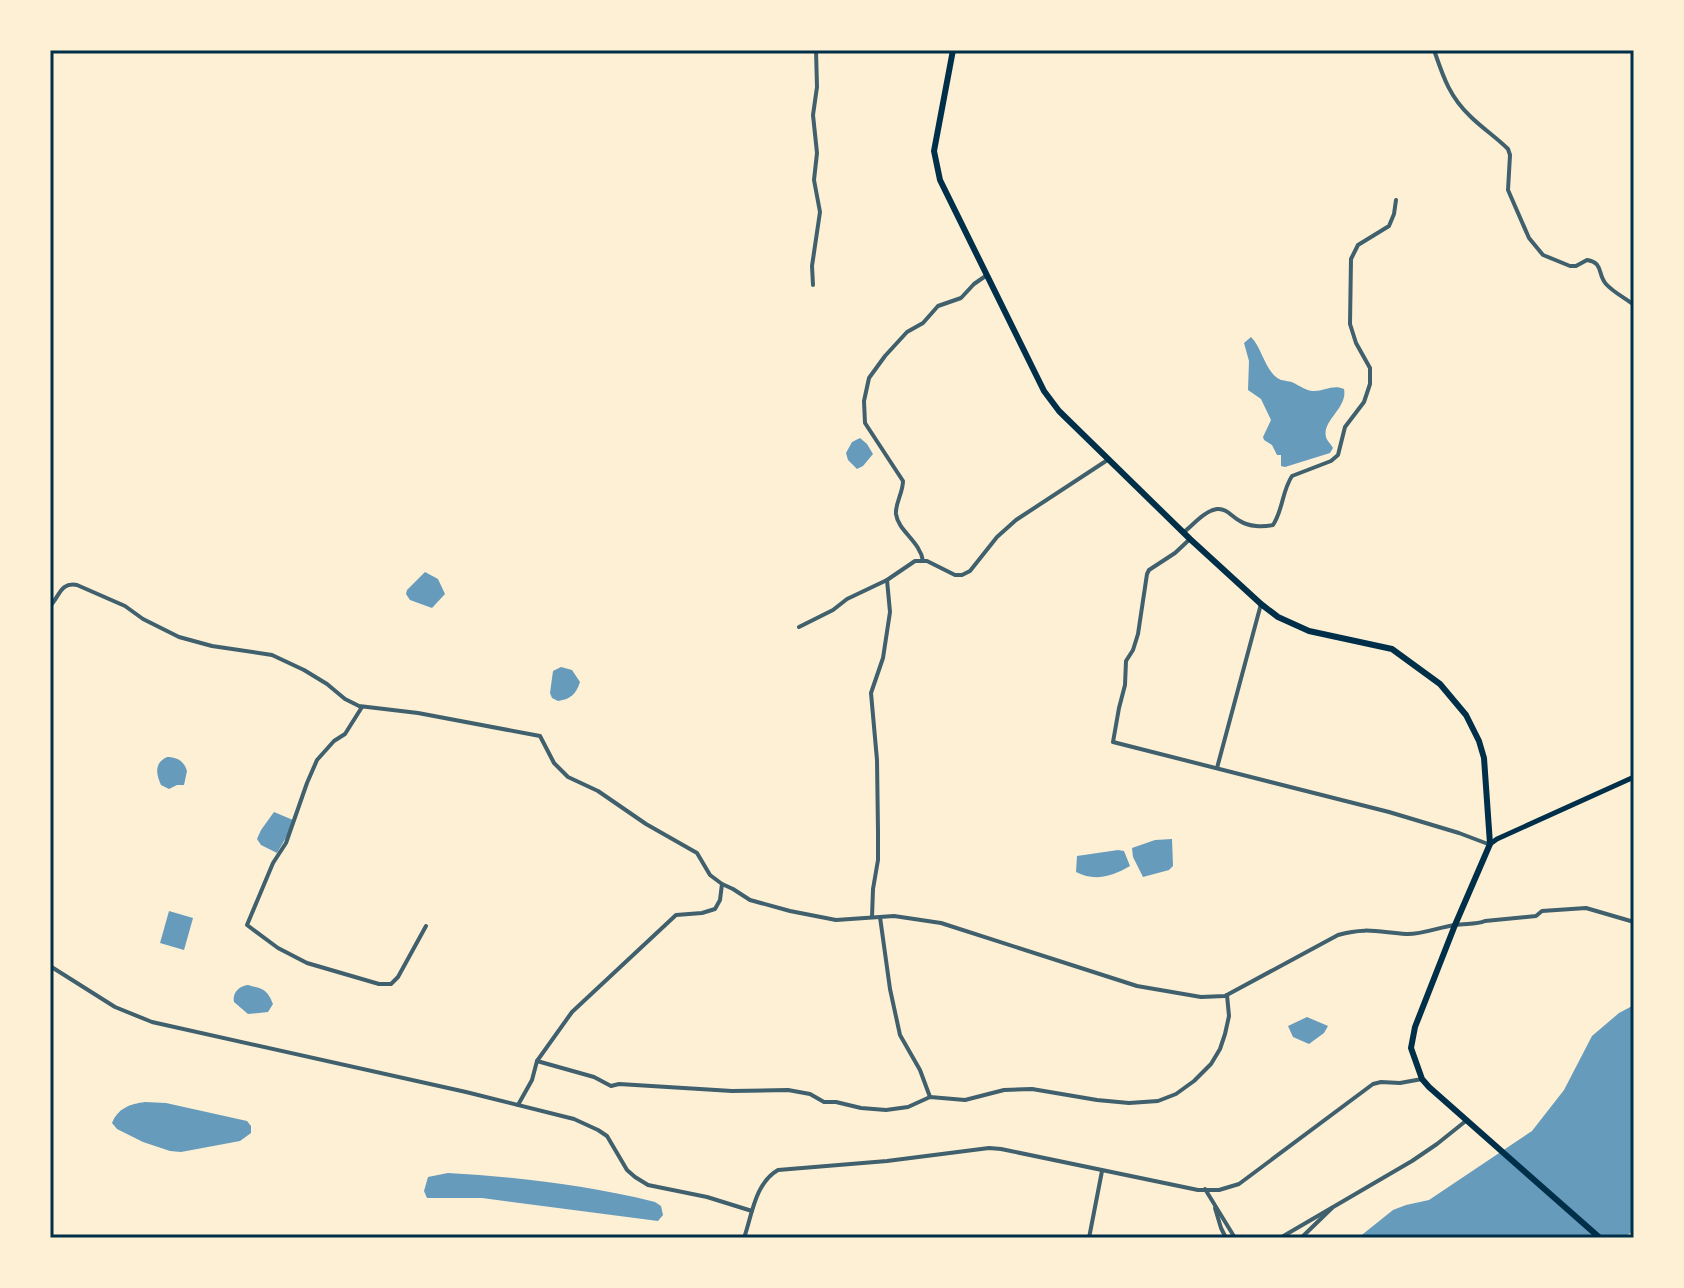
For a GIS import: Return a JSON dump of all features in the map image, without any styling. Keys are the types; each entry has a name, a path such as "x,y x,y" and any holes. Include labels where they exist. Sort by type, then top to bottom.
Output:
{"main road":[{"path":"953,50 934,151 940,180 1044,391 1059,411 1190,539 1278,617 1309,631 1392,649 1440,684 1466,715 1484,758 1490,844 1415,1027 1411,1048 1422,1079 1429,1087 1600,1238"},
{"path":"1490,844 1634,777"}],"street":[{"path":"813,285 812,266 820,212 814,180 817,153 813,115 817,87 816,50"},
{"path":"1434,50 1451,93 1471,117 1508,149 1508,190 1529,238 1546,257 1570,266 1593,261 1600,268 1607,285 1634,305"},
{"path":"1184,532 1205,514 1219,509 1248,525 1270,527 1279,515 1292,476 1336,457 1345,427 1364,402 1370,384 1370,368 1356,343 1350,324 1351,259 1358,245 1389,226 1396,200"},
{"path":"923,561 918,546 897,519 902,478 865,423 863,408 866,389 869,378 907,332 923,323 938,306 961,298 988,275"},
{"path":"799,627 887,580 915,561 923,561 955,575 965,575 1016,520 1109,459"},
{"path":"1190,539 1147,574 1138,634 1126,661 1125,685 1113,742 1413,818 1490,844"},
{"path":"872,917 878,832 877,760 871,693 883,658 890,612 887,580"},
{"path":"50,606 64,586 77,585 125,606 179,637 212,646 272,655 304,670 362,707 418,713 540,736 561,772 598,791 646,824 697,853 710,875 750,900 836,920 880,916 941,923 1150,989 1207,998 1227,995 1338,935 1372,929 1410,934 1455,925 1536,916 1542,911 1583,908 1634,922"},
{"path":"1217,768 1261,604"},
{"path":"362,707 345,734 317,760 286,843 273,863 247,925 278,948 307,963 379,984 391,984 398,977 426,926"},
{"path":"518,1105 532,1080 537,1061 572,1012 676,915 715,909 722,884"},
{"path":"880,916 900,1035 920,1070 930,1097"},
{"path":"50,966 115,1007 152,1022 563,1116 598,1130 610,1141 631,1174 648,1185 707,1197 752,1211"},
{"path":"537,1061 594,1077 611,1086 788,1090 810,1094 824,1102 886,1110 908,1107 930,1097 965,1100 1004,1090 1032,1089 1097,1100 1129,1103 1158,1101 1176,1094 1211,1064 1225,1034 1229,1016 1227,995"},
{"path":"744,1238 764,1181 778,1170 989,1148 1198,1190 1226,1188 1239,1184 1373,1084 1422,1079"},
{"path":"1280,1238 1412,1161 1467,1120"},
{"path":"1089,1238 1102,1171"},
{"path":"1207,1189 1226,1238"},
{"path":"1207,1189 1235,1238"},
{"path":"1301,1238 1337,1204"}],"water":[{"path":"1251,337 1271,372 1281,380 1312,391 1336,387 1344,389 1342,402 1326,431 1333,448 1330,453 1281,466 1281,455 1277,455 1263,437 1271,420 1261,399 1248,390 1249,361 1244,343"},
{"path":"860,438 873,454 857,469 846,453 852,442"},
{"path":"425,572 438,579 445,594 432,608 410,600 406,594"},
{"path":"561,667 572,670 580,682 572,695 558,701 550,693 553,671"},
{"path":"167,757 177,759 184,765 187,771 184,785 169,789 161,785 157,769"},
{"path":"274,812 293,820 277,853 261,845 257,839"},
{"path":"1172,839 1173,866 1143,877 1132,848 1155,840"},
{"path":"1124,851 1130,866 1104,876 1090,877 1076,872 1077,856"},
{"path":"169,911 193,918 184,950 160,943"},
{"path":"248,985 269,995 273,1004 268,1012 248,1014 234,1002 237,990"},
{"path":"1634,1005 1634,1230 1624,1238 1358,1238 1393,1210 1429,1200 1532,1131 1564,1090 1592,1036 1619,1013"},
{"path":"1307,1017 1328,1026 1309,1044 1293,1037 1288,1026"},
{"path":"145,1102 166,1103 247,1121 251,1133 240,1141 181,1152 170,1151 143,1142 117,1129 112,1123 125,1108"},
{"path":"448,1173 526,1179 604,1191 655,1202 661,1206 663,1215 658,1221 482,1198 427,1198 424,1191 428,1177"}]}
